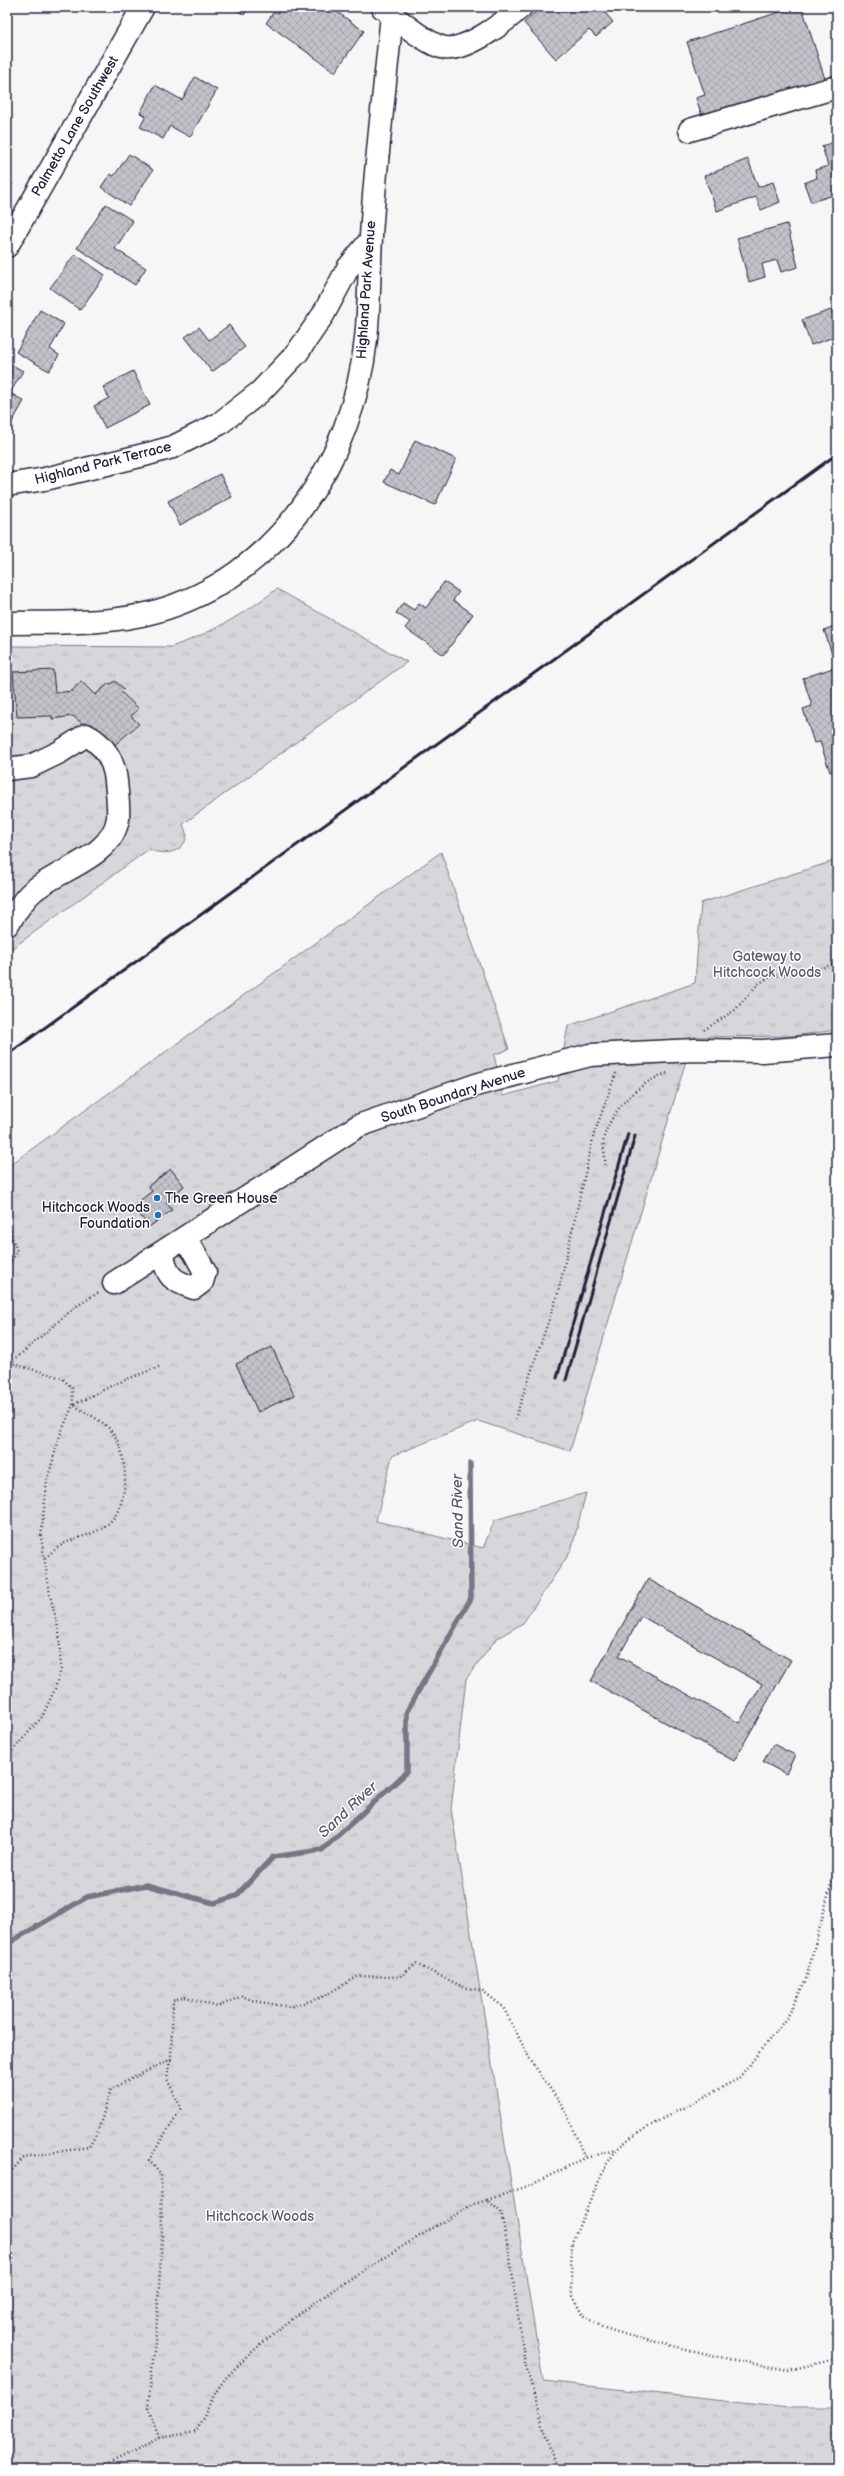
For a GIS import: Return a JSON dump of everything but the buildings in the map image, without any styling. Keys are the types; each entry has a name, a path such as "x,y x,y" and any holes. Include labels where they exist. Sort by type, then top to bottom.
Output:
{"street":[{"name":"Palmetto Lane Southwest","path":"7,246 143,7"},
{"path":"391,10 427,40 444,48 468,46 521,7"},
{"name":"Highland Park Avenue","path":"7,623 100,621 127,618 173,606 204,594 241,571 278,538 312,494 326,470 352,411 366,340 370,241 391,10"},
{"path":"690,130 837,87"},
{"name":"Highland Park Terrace","path":"7,485 45,479 148,454 173,446 219,424 260,392 297,353 323,315 348,268 370,241"},
{"path":"7,769 31,766 60,752 86,735 93,739 106,752 113,763 118,801 118,819 111,835 101,847 33,891 7,925"},
{"name":"South Boundary Avenue","path":"114,1283 163,1253 358,1126 479,1084 590,1055 622,1053 763,1051 837,1045"},
{"path":"163,1253 166,1270 179,1283 194,1288 202,1282 205,1272 193,1250 182,1240"}],"path":[{"path":"702,1031 735,1010 758,984 768,978 778,975 810,972 837,963"},
{"path":"515,1419 558,1292 594,1134 622,1053"},
{"path":"605,1165 605,1136 622,1106 636,1090 653,1079 672,1072"},
{"path":"7,1223 17,1251 7,1269"},
{"path":"7,1366 75,1307 114,1283"},
{"path":"7,1757 42,1717 55,1689 61,1668 59,1631 50,1595 41,1537 47,1481 60,1435 73,1405 72,1388 62,1378 11,1363"},
{"path":"73,1405 115,1384 161,1366"},
{"path":"45,1558 60,1546 95,1533 110,1522 120,1507 124,1468 120,1447 113,1432 73,1405"},
{"path":"837,1862 806,1978 788,2016 738,2079 660,2120 630,2138 617,2150 606,2165 572,2242 572,2296 582,2314 602,2327 630,2336 788,2370 837,2359"},
{"path":"159,2438 148,2407 156,2333 162,2238 162,2175 149,2160 181,2108 168,2079 173,2000 186,1997 217,2007 242,1996 254,2001 290,2007 320,1998 359,1976 399,1977 416,1964 463,1987 483,1991 503,2007 530,2059 566,2112 585,2158"},
{"path":"7,2176 24,2156 89,2146 98,2130 111,2089 170,2059"},
{"path":"98,2469 159,2438 196,2432 224,2380 278,2330 361,2273 471,2205 531,2186 585,2158 617,2150"},
{"path":"487,2200 501,2212 510,2258 525,2363 556,2469"}],"green space":[{"path":"277,589 407,662 183,824 187,836 185,842 177,850 166,853 149,849 7,952 7,646 171,647 213,630 252,607"},
{"name":"Hitchcock Woods","path":"441,852 509,1049 494,1055 503,1096 558,1081 568,1026 695,983 701,903 837,860 837,1030 792,1036 693,1037 570,1451 478,1421 392,1456 376,1521 483,1548 495,1520 586,1493 571,1551 523,1623 496,1639 466,1679 451,1809 543,2381 788,2408 837,2408 837,2469 7,2469 7,1167"}],"waterway":[{"name":"Sand River","path":"7,1944 87,1897 146,1885 214,1903 236,1896 273,1857 322,1850 407,1772 407,1711 471,1598 470,1464"}],"railway":[{"path":"7,1055 837,454"},
{"path":"557,1378 628,1134"},
{"path":"566,1380 635,1136"}],"place":[{"name":"The Green House","path":"157,1198"},
{"name":"Hitchcock Woods Foundation","path":"158,1215"}],"park label":[{"name":"Gateway to Hitchcock Woods","path":"767,964"}]}
